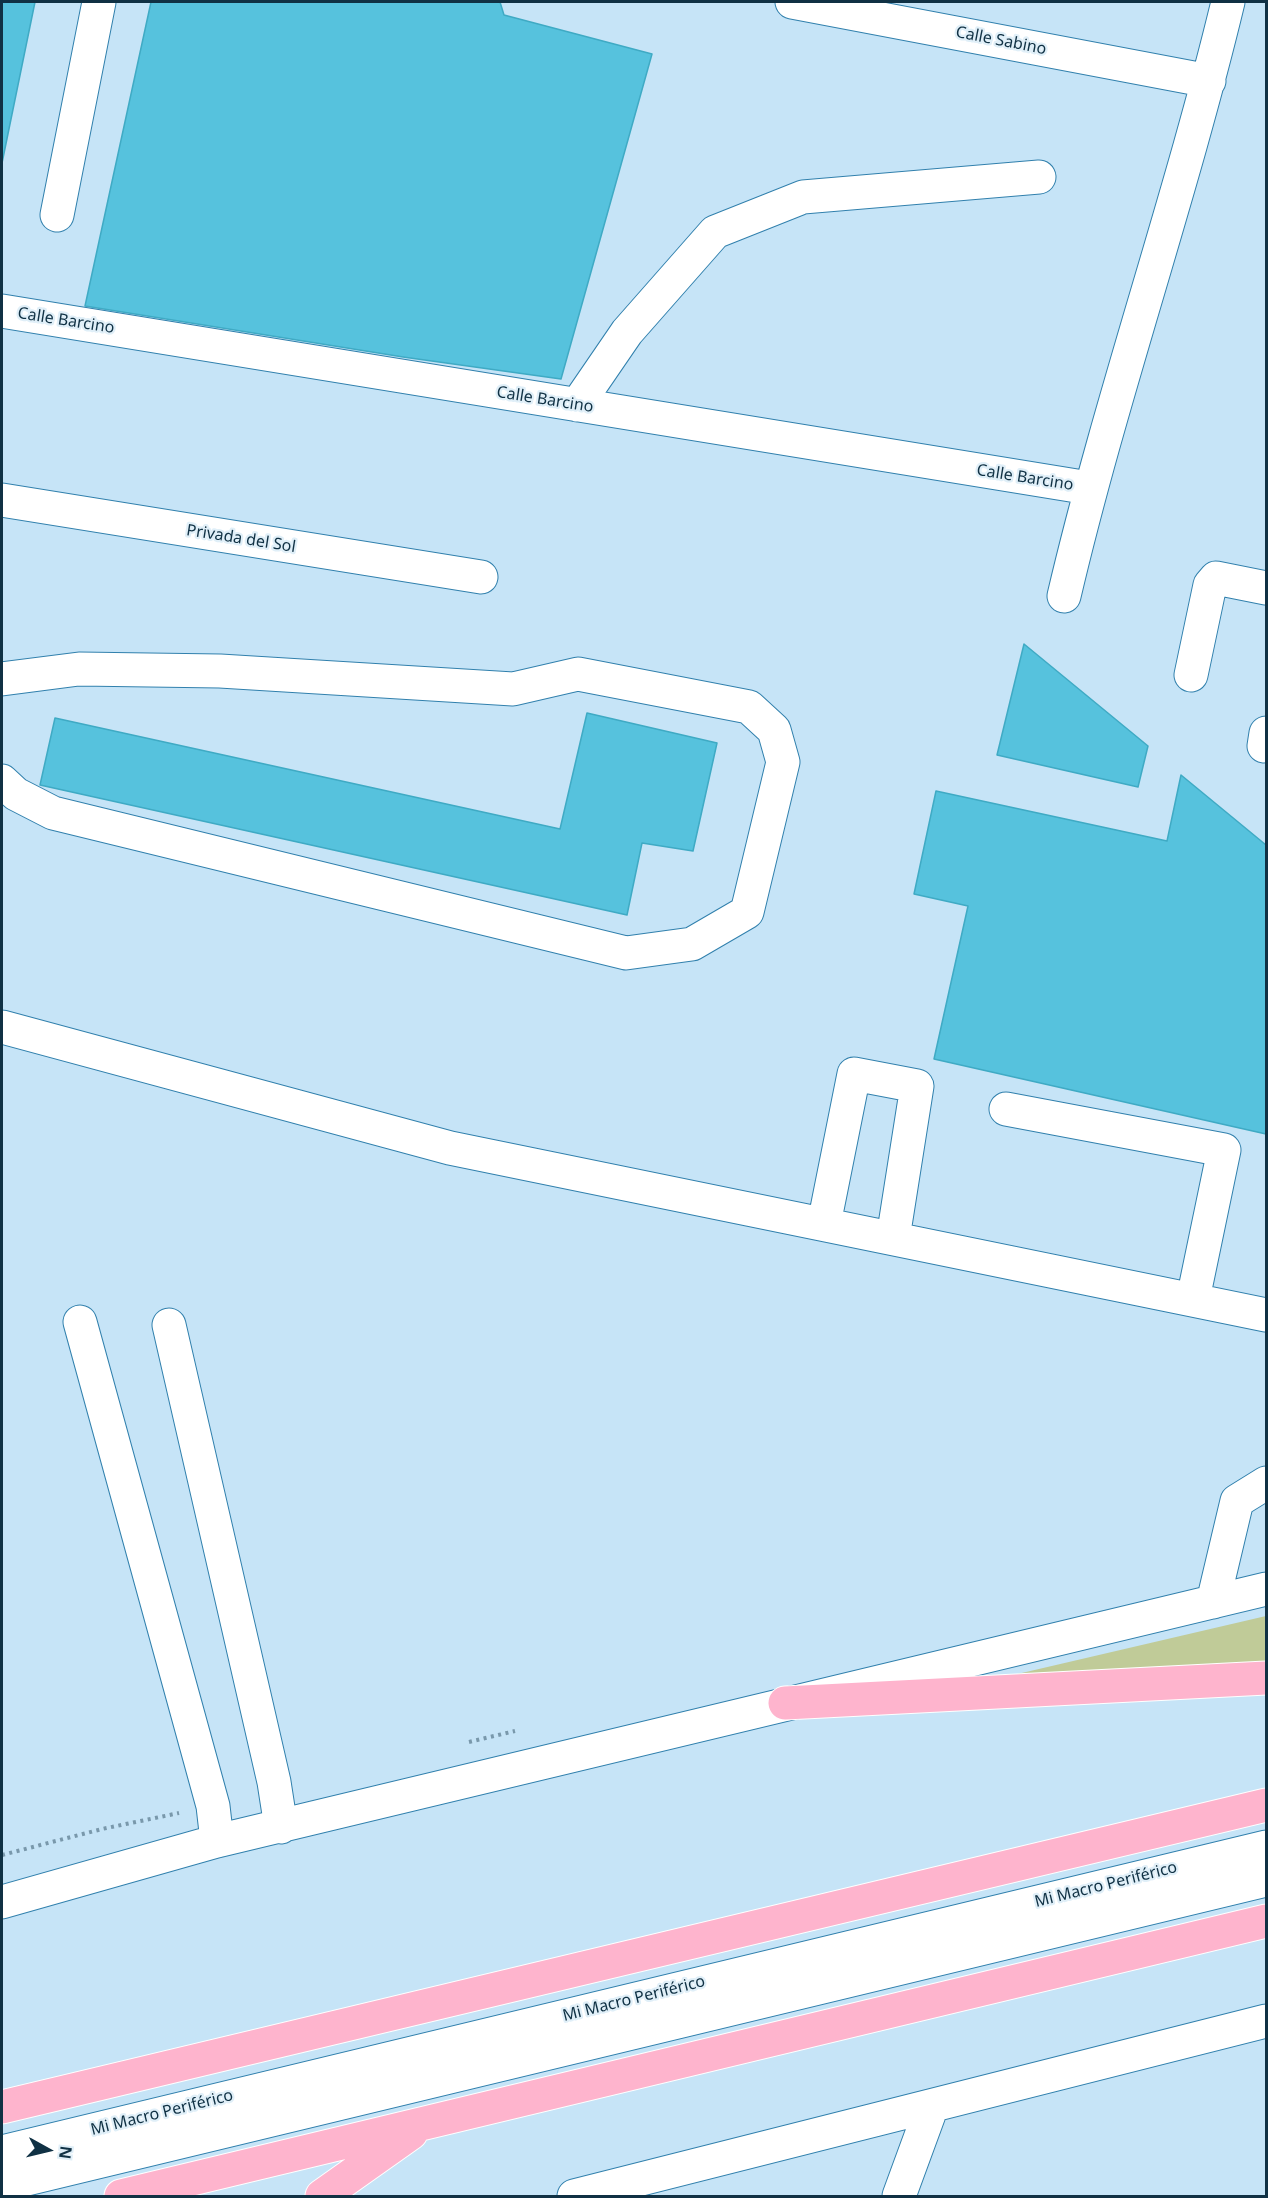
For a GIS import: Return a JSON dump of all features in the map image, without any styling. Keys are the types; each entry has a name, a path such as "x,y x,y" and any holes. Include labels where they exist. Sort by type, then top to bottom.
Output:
{"highway":[{"path":"785,1703 1266,1678"},
{"path":"2,2107 1266,1805"},
{"path":"121,2196 1266,1921"},
{"path":"322,2196 426,2123"}],"street":[{"path":"57,215 99,2"},
{"name":"Calle Sabino","path":"792,2 1209,81"},
{"path":"1065,596 1089,488 1209,81 1228,2"},
{"path":"577,405 627,332 715,232 803,197 1039,177"},
{"name":"Calle Barcino","path":"2,311 1089,488"},
{"name":"Privada del Sol","path":"2,500 481,577"},
{"path":"1191,675 1210,585 1216,578 1266,588"},
{"path":"2,679 79,669 220,671 513,689 578,674 749,707 774,730 783,762 747,912 692,944 626,953 53,813 16,794 2,781"},
{"path":"2,1027 450,1148 1266,1315"},
{"path":"824,1224 854,1074 917,1086 893,1238"},
{"path":"1006,1109 1224,1150 1192,1299"},
{"path":"80,1322 213,1806 217,1841"},
{"path":"170,1325 274,1782 281,1827"},
{"path":"1213,1602 1237,1501 1266,1483"},
{"path":"2,1902 217,1841 1266,1589"},
{"name":"Mi Macro Periférico","path":"2,2152 1266,1847"},
{"name":"Mi Macro Periférico","path":"2,2185 1266,1880"},
{"path":"574,2196 1266,2021"},
{"path":"899,2196 932,2106"}],"green space":[{"path":"1266,1616 1266,1664 996,1679"}],"building":[{"path":"2,2 35,2 2,163"},
{"path":"151,2 500,2 504,15 652,54 561,379 403,357 85,306"},
{"path":"1024,644 1148,746 1138,787 997,755"},
{"path":"587,713 717,743 693,851 642,843 627,915 40,785 55,718 560,829"},
{"path":"1181,775 1266,845 1266,1134 934,1059 968,906 914,894 936,791 1167,841"}]}
